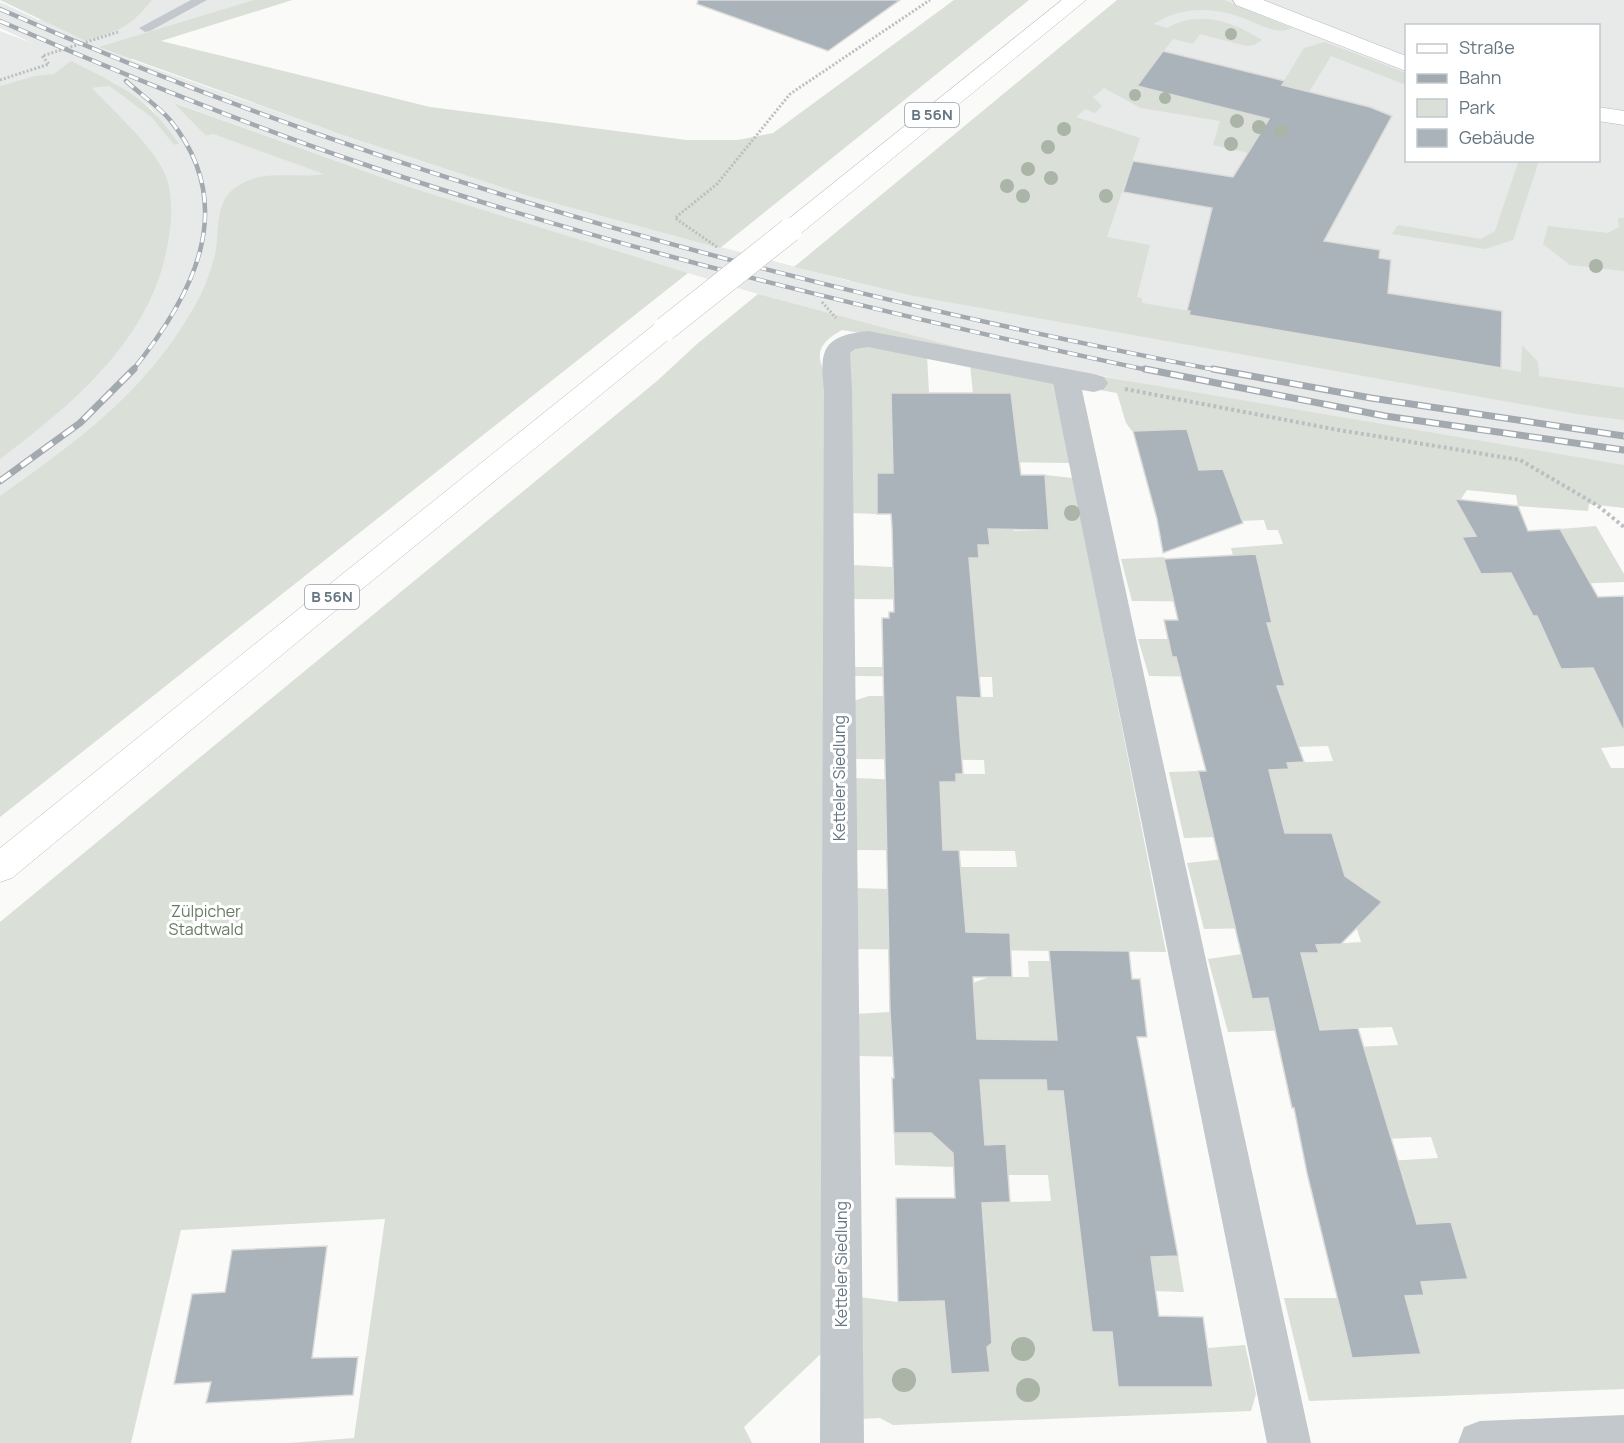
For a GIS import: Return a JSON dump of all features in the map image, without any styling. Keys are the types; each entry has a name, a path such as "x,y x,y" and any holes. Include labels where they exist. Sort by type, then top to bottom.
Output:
{"main road":[{"name":"B 56N","path":"0,868 313,612 1075,0"},
{"path":"1244,0 1405,63"},
{"path":"1600,114 1624,118"}],"street":[{"name":"Ketteler Siedlung","path":"842,1443 838,390 834,356 836,349 841,345 868,339 1080,380"},
{"path":"1080,380 1289,1443"},
{"path":"1480,1443 1624,1437"}],"lane":[{"path":"170,0 145,28 201,0"}],"path":[{"path":"720,248 675,218 717,184 790,94 930,0"},
{"path":"0,80 48,64 42,56 122,30"},
{"path":"1080,380 1333,429 1520,460 1597,505 1624,527"}],"shaded area":[{"path":"101,0 292,0 159,41 131,60 343,135 528,196 849,281 1183,0 1624,0 1624,466 1323,418 976,352 758,294 621,253 409,187 175,103 206,136 213,134 475,223 0,729 0,31 32,43 0,28 0,2 39,20","holes":["94,74 115,83 151,108 178,144 174,145 151,117 109,86 91,88"]}],"green space":[{"path":"0,0 152,0 137,17 123,27 86,41"},
{"path":"254,0 292,0 161,41 430,107 686,140 738,140 773,133 954,0 1029,0 720,248 528,196 343,135 99,47"},
{"path":"1117,0 1224,0 1292,28 1273,30 1232,14 1209,10 1186,11 1164,18 1154,24 1167,28 1191,20 1215,20 1239,28 1262,40 1254,45 1246,46 1200,34 1193,44 1173,39 1138,85 1262,117 1304,48 1325,42 1405,73 1405,85 1331,56 1248,193 1254,154 1213,145 1220,121 1141,108 1104,88 1093,97 1102,106 1095,113 1085,109 1076,117 1140,138 1107,237 1150,245 1137,297 1142,298 1142,303 1190,311 1189,315 1521,372 1522,345 1538,362 1539,376 1624,388 1624,420 1577,414 914,296 794,267"},
{"path":"71,61 118,85 143,103 179,144 174,145 151,117 109,86 92,88 144,143 162,167 169,187 171,203 168,242 159,277 146,309 128,338 106,366 81,391 28,438 0,459 0,86 35,76 54,74"},
{"path":"174,103 409,187 688,273 0,817 0,496 55,457 105,416 151,369 171,343 194,307 208,278 215,255 219,218 228,194 245,182 256,178 324,174 213,134 206,136"},
{"path":"1518,162 1539,162 1513,240 1485,249 1392,234 1398,225 1481,239 1495,231"},
{"path":"1618,218 1624,218 1624,271 1570,265 1543,244 1548,226 1608,233 1619,227"},
{"name":"Zülpicher Stadtwald","path":"758,294 976,352 842,330 828,340 820,351 821,363 829,379 827,1348 744,1427 752,1443 289,1443 354,1438 385,1219 181,1230 131,1443 0,1443 0,922 657,381 697,344"},
{"path":"863,343 927,355 929,393 891,394 892,431 1013,516 1014,531 1049,530 1045,475 1073,478 1166,952 1069,951 1065,1036 1044,1059 1047,1090 1063,1091 1083,1259 1178,1256 1184,1292 1155,1291 1092,1332 1112,1332 1118,1386 1213,1387 1208,1348 1245,1345 1256,1394 1251,1411 893,1425 880,1418 860,1419 859,1297 898,1302 976,1300 989,1287 982,1199 1011,1199 1011,1202 1051,1201 1048,1175 1008,1175 1006,1144 983,1145 984,1168 895,1165 894,1133 932,1133 940,1142 951,1142 984,1129 980,1080 1033,1040 974,1039 974,1058 856,1056 855,1014 890,1012 891,1019 976,1021 973,983 989,977 1029,977 1028,961 1059,961 1058,951 855,949 854,888 888,889 961,875 961,867 1017,867 1015,851 854,850 853,778 956,782 956,774 985,774 984,760 853,759 853,701 869,696 993,697 992,677 853,676 853,667 882,667 883,651 972,600 852,599 852,565 892,567 893,576 956,559 979,558 978,545 990,545 899,473 877,473 877,514 851,513 849,350"},
{"path":"970,364 1052,381 1070,463 1004,462 1016,433 1011,394 973,394"},
{"path":"1099,376 1624,465 1624,508 1589,504 1588,511 1518,506 1516,495 1467,490 1461,499 1466,518 1476,536 1462,537 1481,574 1536,571 1560,529 1596,526 1624,574 1624,582 1518,586 1533,616 1565,613 1601,685 1622,685 1624,688 1624,746 1601,748 1611,768 1624,768 1624,1389 1309,1401 1284,1298 1338,1298 1353,1357 1421,1354 1405,1296 1424,1295 1421,1282 1451,1222 1417,1224 1402,1171 1390,1171 1387,1161 1438,1158 1431,1137 1360,1140 1381,1104 1367,1056 1359,1056 1357,1047 1398,1045 1392,1027 1228,1032 1208,959 1242,954 1253,999 1312,997 1301,953 1318,953 1316,945 1361,942 1356,926 1204,929 1187,863 1336,847 1331,833 1184,838 1169,772 1198,771 1208,809 1269,770 1287,763 1333,761 1328,746 1295,747 1264,687 1285,686 1282,674 1217,677 1149,676 1138,639 1168,639 1172,657 1248,656 1256,624 1272,623 1267,602 1132,601 1121,559 1164,557 1170,584 1240,583 1231,548 1283,544 1278,530 1267,530 1264,520 1212,522 1227,481 1222,469 1199,470 1187,429 1132,431 1126,423 1117,393 1094,389"}],"building":[{"path":"698,0 900,0 828,51 697,4"},
{"path":"1163,51 1285,81 1282,85 1370,107 1392,116 1324,241 1380,250 1379,258 1391,260 1388,293 1502,311 1501,368 1189,315 1190,311 1187,311 1212,208 1123,192 1133,161 1233,177 1269,119 1137,86"},
{"path":"891,393 1011,393 1021,475 1045,475 1049,530 988,529 990,545 978,545 979,558 969,558 981,698 957,697 963,774 956,774 956,782 940,782 943,850 959,850 966,932 1010,933 1012,977 973,977 977,1039 1057,1040 1049,950 1129,951 1132,979 1140,979 1147,1037 1137,1037 1178,1256 1151,1257 1159,1316 1203,1317 1213,1387 1118,1387 1112,1332 1092,1332 1063,1091 1047,1091 1046,1080 980,1080 985,1145 1006,1144 1010,1202 982,1203 992,1343 987,1347 990,1372 951,1374 944,1301 898,1302 896,1198 955,1198 953,1153 931,1133 894,1133 882,618 889,618 889,612 894,612 892,528 891,514 877,514 877,473 893,473"},
{"path":"1187,429 1199,470 1223,469 1243,523 1163,553 1157,519 1133,431"},
{"path":"1455,499 1518,506 1528,531 1560,529 1598,597 1624,596 1624,732 1593,668 1561,669 1537,616 1533,616 1511,573 1481,574 1462,537 1476,536"},
{"path":"1256,554 1272,623 1267,623 1285,686 1277,686 1304,762 1287,763 1289,769 1269,770 1285,833 1332,833 1345,876 1382,902 1341,944 1316,945 1319,953 1301,953 1320,1030 1358,1028 1417,1224 1451,1222 1468,1279 1421,1282 1424,1295 1405,1296 1421,1354 1352,1358 1268,998 1252,999 1198,771 1206,771 1176,657 1172,657 1164,620 1178,620 1164,559"},
{"path":"327,1246 312,1358 358,1357 353,1395 206,1403 211,1382 174,1384 192,1294 225,1292 232,1250"}],"railway":[{"path":"0,9 148,71 297,127 448,178 600,224 754,266 909,304 1221,371"},
{"path":"0,21 231,116 325,151 468,198 759,280 1152,371"},
{"path":"126,81 170,120 191,153 202,186 205,218 200,250 189,282 154,343 132,371"},
{"path":"1145,369 1385,416 1624,450"},
{"path":"1213,369 1371,398 1624,436"},
{"path":"0,481 80,423 132,371"}]}
